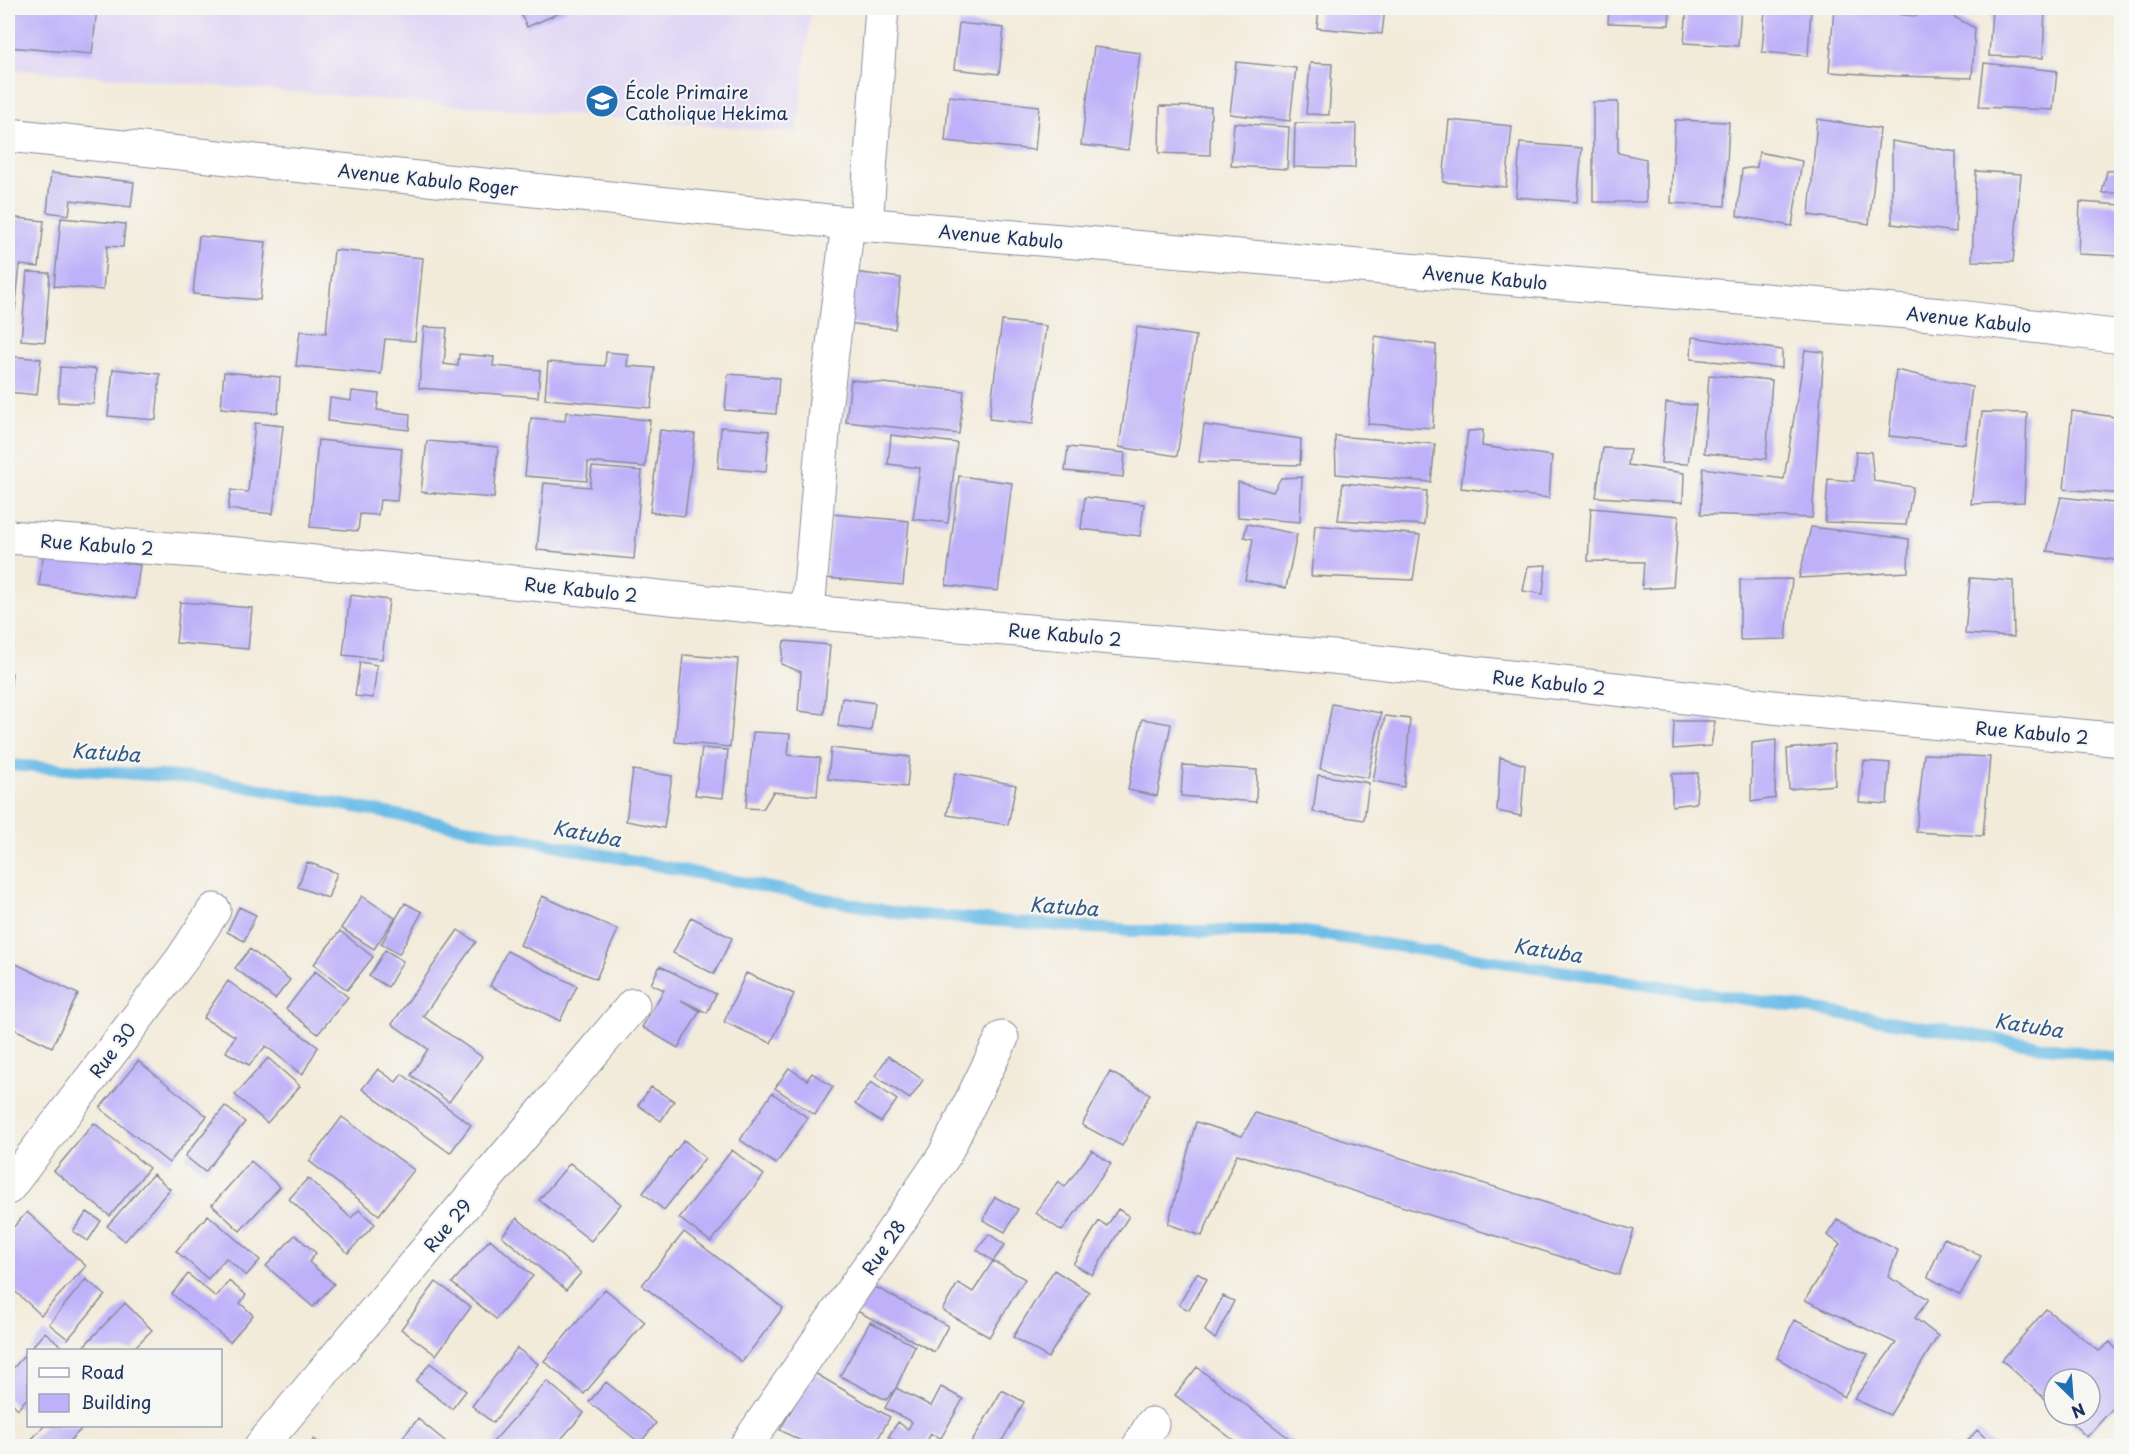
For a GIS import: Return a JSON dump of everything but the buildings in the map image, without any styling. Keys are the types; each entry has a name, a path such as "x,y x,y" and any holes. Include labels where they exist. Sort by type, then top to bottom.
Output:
{"street":[{"path":"808,612 825,409 857,224 882,8"},
{"name":"Avenue Kabulo Roger","path":"8,135 857,224"},
{"name":"Avenue Kabulo","path":"857,224 1943,315 2121,337"},
{"name":"Rue Kabulo 2","path":"8,537 237,554 808,612 1333,657 1782,708 2121,740"},
{"name":"Rue 30","path":"8,1188 182,959 214,910"},
{"name":"Rue 29","path":"261,1446 633,1005"},
{"name":"Rue 28","path":"746,1446 944,1156 1002,1038"}],"shaded area":[{"name":"École Primaire Catholique Hekima","path":"8,8 811,8 797,133 8,69"}],"waterway":[{"name":"Katuba","path":"8,765 207,779 896,913 1131,931 1298,931 2122,1059"}],"place":[{"name":"École Primaire Catholique Hekima","path":"602,101"}]}
